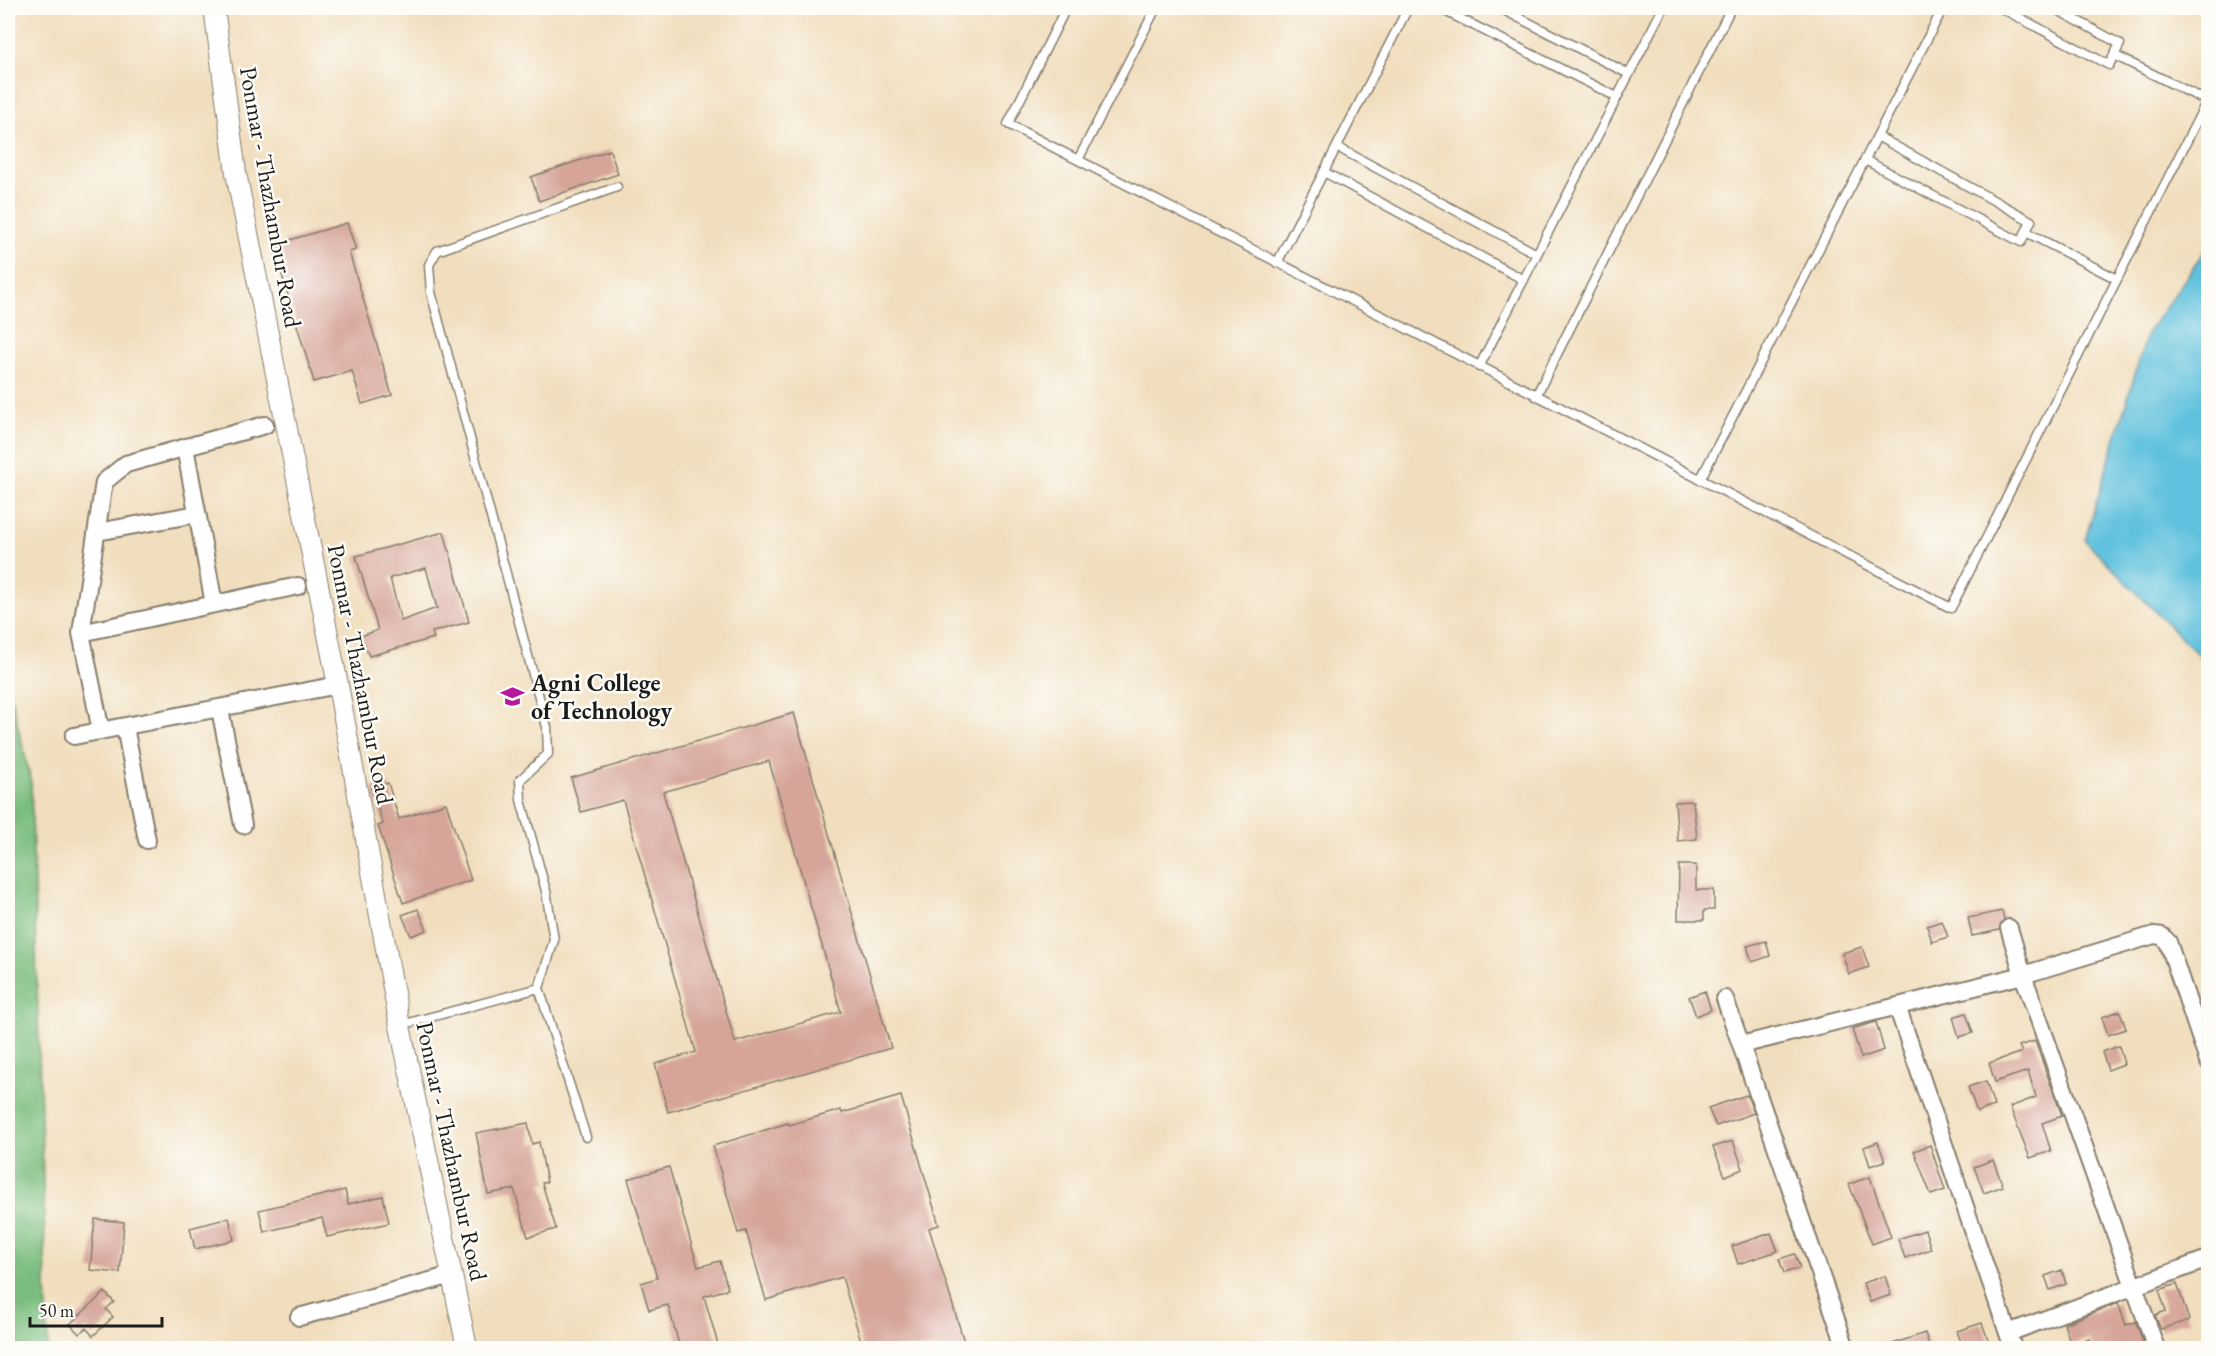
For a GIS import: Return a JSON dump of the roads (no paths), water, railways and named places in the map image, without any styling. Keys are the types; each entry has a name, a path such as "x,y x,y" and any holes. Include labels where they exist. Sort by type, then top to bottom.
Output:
{"street":[{"name":"Ponmar - Thazhambur Road","path":"214,8 236,173 338,685 400,1026 467,1348"},
{"path":"101,731 81,633 104,482 126,464 265,425"},
{"path":"185,447 214,604"},
{"path":"97,532 197,514"},
{"path":"81,633 298,586"},
{"path":"74,736 338,685"},
{"path":"220,709 243,825"},
{"path":"125,727 147,840"},
{"path":"2009,928 2023,975 2156,1348"},
{"path":"1741,1045 2023,975 2154,935 2162,936 2168,942 2208,1061"},
{"path":"1725,999 1846,1348"},
{"path":"1897,1006 2010,1341 2133,1286 2208,1259"},
{"path":"299,1317 452,1275"}],"lane":[{"path":"1066,8 1008,124 1951,608 2208,100 2114,55"},
{"path":"1078,160 1156,8"},
{"path":"1277,263 1408,8"},
{"path":"1439,8 1617,97"},
{"path":"1500,8 1629,74"},
{"path":"1479,367 1663,8"},
{"path":"1536,396 1731,8"},
{"path":"1700,480 1943,8"},
{"path":"2001,8 2109,65 2120,44 2054,8"},
{"path":"1865,160 2021,242 2031,221 1877,136"},
{"path":"1337,147 1537,254"},
{"path":"1324,172 1524,280"},
{"path":"586,1137 539,988 554,940 546,891 521,800 520,780 548,754 547,727 431,292 429,265 437,251 617,188"},
{"path":"2026,232 2117,279"},
{"path":"400,1026 539,988"}],"water":[{"path":"2208,246 2208,665 2085,540 2147,334"}],"place":[{"name":"Agni College of Technology","path":"513,696"}]}
